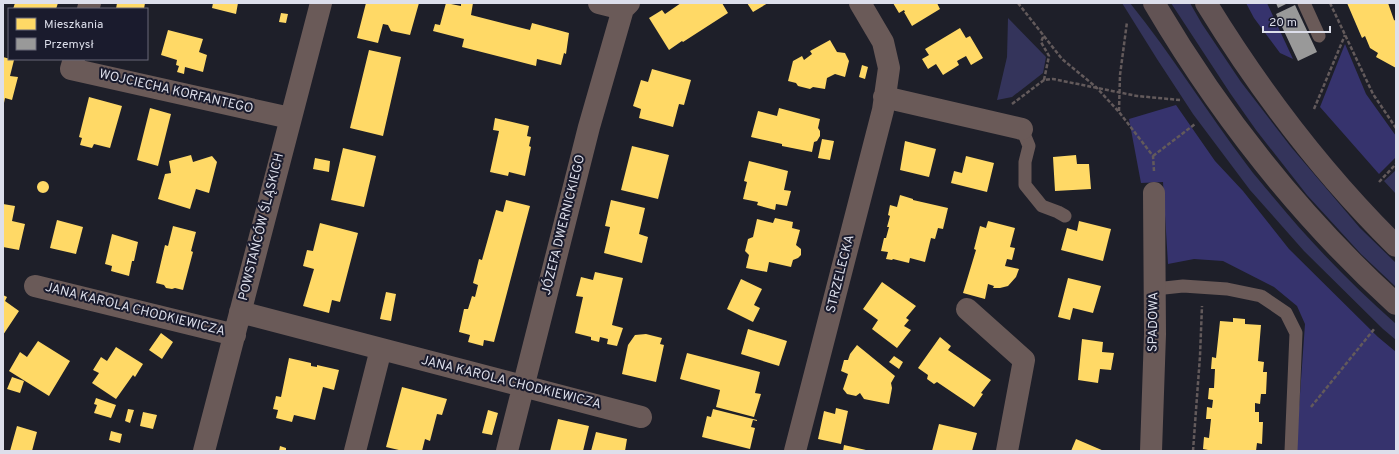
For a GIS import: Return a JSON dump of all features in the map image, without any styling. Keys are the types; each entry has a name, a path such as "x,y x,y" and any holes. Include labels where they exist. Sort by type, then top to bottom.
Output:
{"main road":[{"path":"1154,3 1194,67 1267,168 1317,226 1396,304"},
{"path":"1206,3 1245,64 1286,120 1341,187 1396,246"}],"street":[{"name":"POWSTAŃCÓW ŚLĄSKICH","path":"204,451 321,3"},
{"path":"599,3 626,6"},
{"name":"STRZELECKA","path":"795,451 883,110 889,68 883,42 860,3"},
{"name":"JÓZEFA DWERNICKIEGO","path":"507,451 589,127 626,6"},
{"name":"WOJCIECHA KORFANTEGO","path":"74,60 71,69 290,118"},
{"path":"884,97 1022,128"},
{"name":"SPADOWA","path":"1151,451 1155,289 1154,193"},
{"name":"JANA KAROLA CHODKIEWICZA","path":"36,286 235,335"},
{"path":"967,309 1024,360 1007,451"},
{"name":"JANA KAROLA CHODKIEWICZA","path":"240,312 641,417"},
{"path":"355,451 381,349"}],"lane":[{"path":"1304,3 1319,36"},
{"path":"1022,128 1029,146 1025,162 1025,185 1042,206 1065,216"},
{"path":"1155,289 1183,286 1227,289 1261,296 1286,313 1296,333 1290,451"}],"path":[{"path":"1018,3 1062,59 1096,87 1119,112 1153,156 1195,124"},
{"path":"1330,3 1373,94 1396,128"},
{"path":"1119,112 1120,75 1127,22"},
{"path":"1314,109 1345,34"},
{"path":"1044,35 1041,42 1050,56 1044,80"},
{"path":"990,122 1044,80 1053,79 1137,96 1180,100"},
{"path":"1379,182 1396,164"},
{"path":"1193,451 1200,356 1202,287"},
{"path":"1292,430 1375,328"}],"shaded area":[{"path":"1122,3 1130,3 1247,165 1288,215 1332,263 1396,324 1396,340 1304,251 1250,190 1193,114"},
{"path":"1171,3 1190,3 1202,24 1241,82 1291,147 1360,228 1396,263 1396,287 1361,254 1307,195 1256,130"},
{"path":"1246,3 1267,3 1293,59 1280,53 1254,18"},
{"path":"1008,18 1046,57 1043,73 1012,97 997,100 1007,57"},
{"path":"1345,44 1366,94 1396,136 1396,157 1379,174 1320,107"},
{"path":"1176,105 1215,161 1243,191 1289,249 1378,337 1396,352 1396,451 1296,450 1305,324 1297,306 1274,287 1223,261 1194,259 1168,264 1163,182 1141,183 1129,119"},
{"path":"1396,170 1396,194 1384,181"}],"building: Mieszkania":[{"path":"15,3 58,3 56,8 13,8"},
{"path":"117,3 145,3 144,8 116,8"},
{"path":"213,3 238,3 236,14 212,8"},
{"path":"366,3 419,3 410,35 391,31 388,25 383,24 378,43 357,38"},
{"path":"446,3 461,6 461,3 473,3 471,15 530,30 532,23 569,33 566,54 564,53 561,65 537,59 536,66 462,47 464,39 433,31 435,24 440,25"},
{"path":"681,3 722,3 728,13 669,50 649,18 662,10 665,14"},
{"path":"747,3 768,3 753,12"},
{"path":"893,3 937,3 940,9 912,26 904,10 899,13"},
{"path":"1347,3 1388,3 1394,20 1396,21 1396,68 1376,57 1378,53 1370,48 1365,36 1362,38"},
{"path":"281,13 288,14 286,23 279,22"},
{"path":"960,28 966,38 970,36 983,58 971,65 966,56 957,61 959,65 943,75 936,64 928,69 922,59 929,55 925,49"},
{"path":"168,30 203,39 199,52 207,55 203,72 185,67 184,74 177,72 179,66 176,65 177,60 161,55"},
{"path":"830,40 837,52 845,53 849,61 845,77 835,74 827,78 825,89 813,87 810,89 798,86 796,83 788,81 793,61 802,56 804,60 812,54 810,51"},
{"path":"369,50 401,57 383,136 350,128"},
{"path":"3,57 8,58 8,60 14,60 10,76 18,77 12,100 5,98 4,103"},
{"path":"862,65 868,67 865,79 859,77"},
{"path":"652,69 691,80 684,105 679,104 673,127 639,118 641,109 633,106 641,80 648,82"},
{"path":"89,97 122,106 110,148 94,144 92,148 80,145 82,138 79,137"},
{"path":"150,108 171,114 158,166 137,160"},
{"path":"779,108 820,119 818,128 820,131 820,136 817,141 814,142 812,152 782,146 782,144 751,137 758,111 777,116"},
{"path":"495,118 529,126 527,136 531,137 529,146 531,147 525,176 509,172 508,176 490,172 499,131 493,130"},
{"path":"822,139 834,141 830,160 818,158"},
{"path":"905,141 936,149 929,177 900,170"},
{"path":"632,146 669,155 658,199 621,190"},
{"path":"343,148 376,156 364,207 331,200"},
{"path":"191,155 193,162 212,156 217,162 209,193 196,189 190,209 158,199 165,174 171,173 169,161"},
{"path":"1076,155 1077,164 1089,164 1091,189 1055,191 1053,157"},
{"path":"966,156 994,163 987,192 951,183 954,171 962,173"},
{"path":"315,158 330,161 329,172 313,169"},
{"path":"749,161 788,171 784,190 791,191 787,206 776,204 775,210 757,205 758,202 743,199 747,182 744,181"},
{"path":"41,181 45,181 49,187 45,193 41,193 37,189 37,185"},
{"path":"900,195 913,200 948,208 943,229 938,228 935,239 931,238 925,262 910,258 909,263 886,259 888,252 881,251 884,238 886,238 889,227 887,227 890,216 888,215 890,205 897,207"},
{"path":"506,200 530,206 494,342 484,340 483,346 468,342 470,335 459,332 464,309 468,309 472,296 475,297 478,285 473,283 479,259 482,260 496,210 503,212"},
{"path":"611,200 645,208 639,234 648,237 642,263 604,253 610,227 605,226"},
{"path":"3,204 15,206 12,221 25,224 19,250 3,247"},
{"path":"775,218 793,222 792,228 800,230 796,245 801,249 801,255 793,260 791,267 769,262 767,272 746,268 749,255 745,251 748,239 753,237 757,219 773,223"},
{"path":"57,220 83,227 76,254 50,248"},
{"path":"988,221 1015,228 1010,247 1015,248 1012,260 1007,259 1005,266 1019,269 1016,277 1008,286 993,288 994,286 988,284 985,299 963,293 976,250 974,249 980,226 986,228"},
{"path":"1079,221 1111,229 1103,261 1061,250 1067,228 1077,231"},
{"path":"320,223 358,233 340,302 332,300 329,313 303,306 314,269 303,266 307,250 313,251"},
{"path":"173,226 196,232 191,251 193,252 183,290 166,288 164,285 156,283 165,245 168,246"},
{"path":"112,234 138,242 129,276 111,271 112,266 105,264"},
{"path":"595,272 623,278 612,325 623,328 617,346 607,344 608,339 600,337 599,342 591,340 591,337 575,333 583,297 576,296 581,277 593,280"},
{"path":"1068,278 1101,286 1093,313 1073,308 1070,320 1058,317"},
{"path":"741,279 762,289 754,305 760,308 753,322 727,309"},
{"path":"882,282 916,306 906,318 909,320 904,326 911,330 897,348 872,329 878,320 863,309"},
{"path":"386,292 396,294 391,321 380,319"},
{"path":"3,295 7,297 5,301 19,311 3,335"},
{"path":"1233,318 1245,319 1245,324 1261,325 1258,361 1264,362 1263,372 1267,372 1266,394 1261,394 1260,404 1255,403 1255,412 1259,412 1259,422 1263,422 1262,444 1257,443 1256,451 1208,451 1203,449 1204,437 1209,438 1211,419 1206,419 1207,407 1212,408 1213,400 1208,399 1209,388 1214,388 1215,369 1211,369 1212,357 1216,358 1220,321 1233,322"},
{"path":"748,329 787,341 779,366 741,354"},
{"path":"161,333 173,342 162,359 149,350"},
{"path":"646,334 662,338 660,344 664,345 656,382 622,374 628,345 635,335"},
{"path":"940,337 951,346 948,350 991,380 981,393 983,394 974,407 937,382 934,384 927,379 928,375 918,368"},
{"path":"1082,339 1103,342 1102,352 1114,353 1111,370 1100,369 1098,383 1078,380"},
{"path":"38,341 70,361 49,396 9,371 20,352 27,357"},
{"path":"857,345 895,376 891,383 892,388 889,404 864,399 860,393 856,396 847,394 843,389 848,374 841,371 844,360 848,360 850,354"},
{"path":"116,347 143,364 135,377 133,375 116,399 92,383 99,373 93,370 101,357 107,361"},
{"path":"687,353 760,372 755,393 761,394 754,417 716,407 720,390 680,379"},
{"path":"894,356 903,362 899,369 889,362"},
{"path":"289,358 311,363 311,366 317,367 317,365 339,370 334,390 323,387 315,420 294,415 292,422 276,418 278,410 273,409 276,396 281,397"},
{"path":"12,377 24,381 20,393 7,389"},
{"path":"402,387 447,399 442,415 437,414 430,441 425,439 422,451 403,451 386,447"},
{"path":"96,398 116,405 111,418 94,413 97,405 94,404"},
{"path":"836,408 848,411 841,444 818,439 824,411 835,414"},
{"path":"128,409 134,410 130,423 125,421"},
{"path":"713,409 757,420 753,420 751,427 755,428 750,449 702,437 707,416 711,417"},
{"path":"488,410 498,413 492,435 482,433"},
{"path":"143,412 157,415 153,429 140,426"},
{"path":"558,419 589,426 583,451 550,451"},
{"path":"939,424 977,433 972,451 932,451"},
{"path":"17,426 37,432 32,451 10,451"},
{"path":"111,431 122,434 120,443 109,440"},
{"path":"596,432 627,439 625,451 591,451"},
{"path":"1076,439 1104,451 1071,451"},
{"path":"844,445 866,450 866,451 843,451"},
{"path":"280,446 286,448 286,451 279,451"}],"building: Przemysł":[{"path":"1276,3 1288,3 1278,8"},
{"path":"1295,5 1317,52 1298,61 1276,14"}]}
